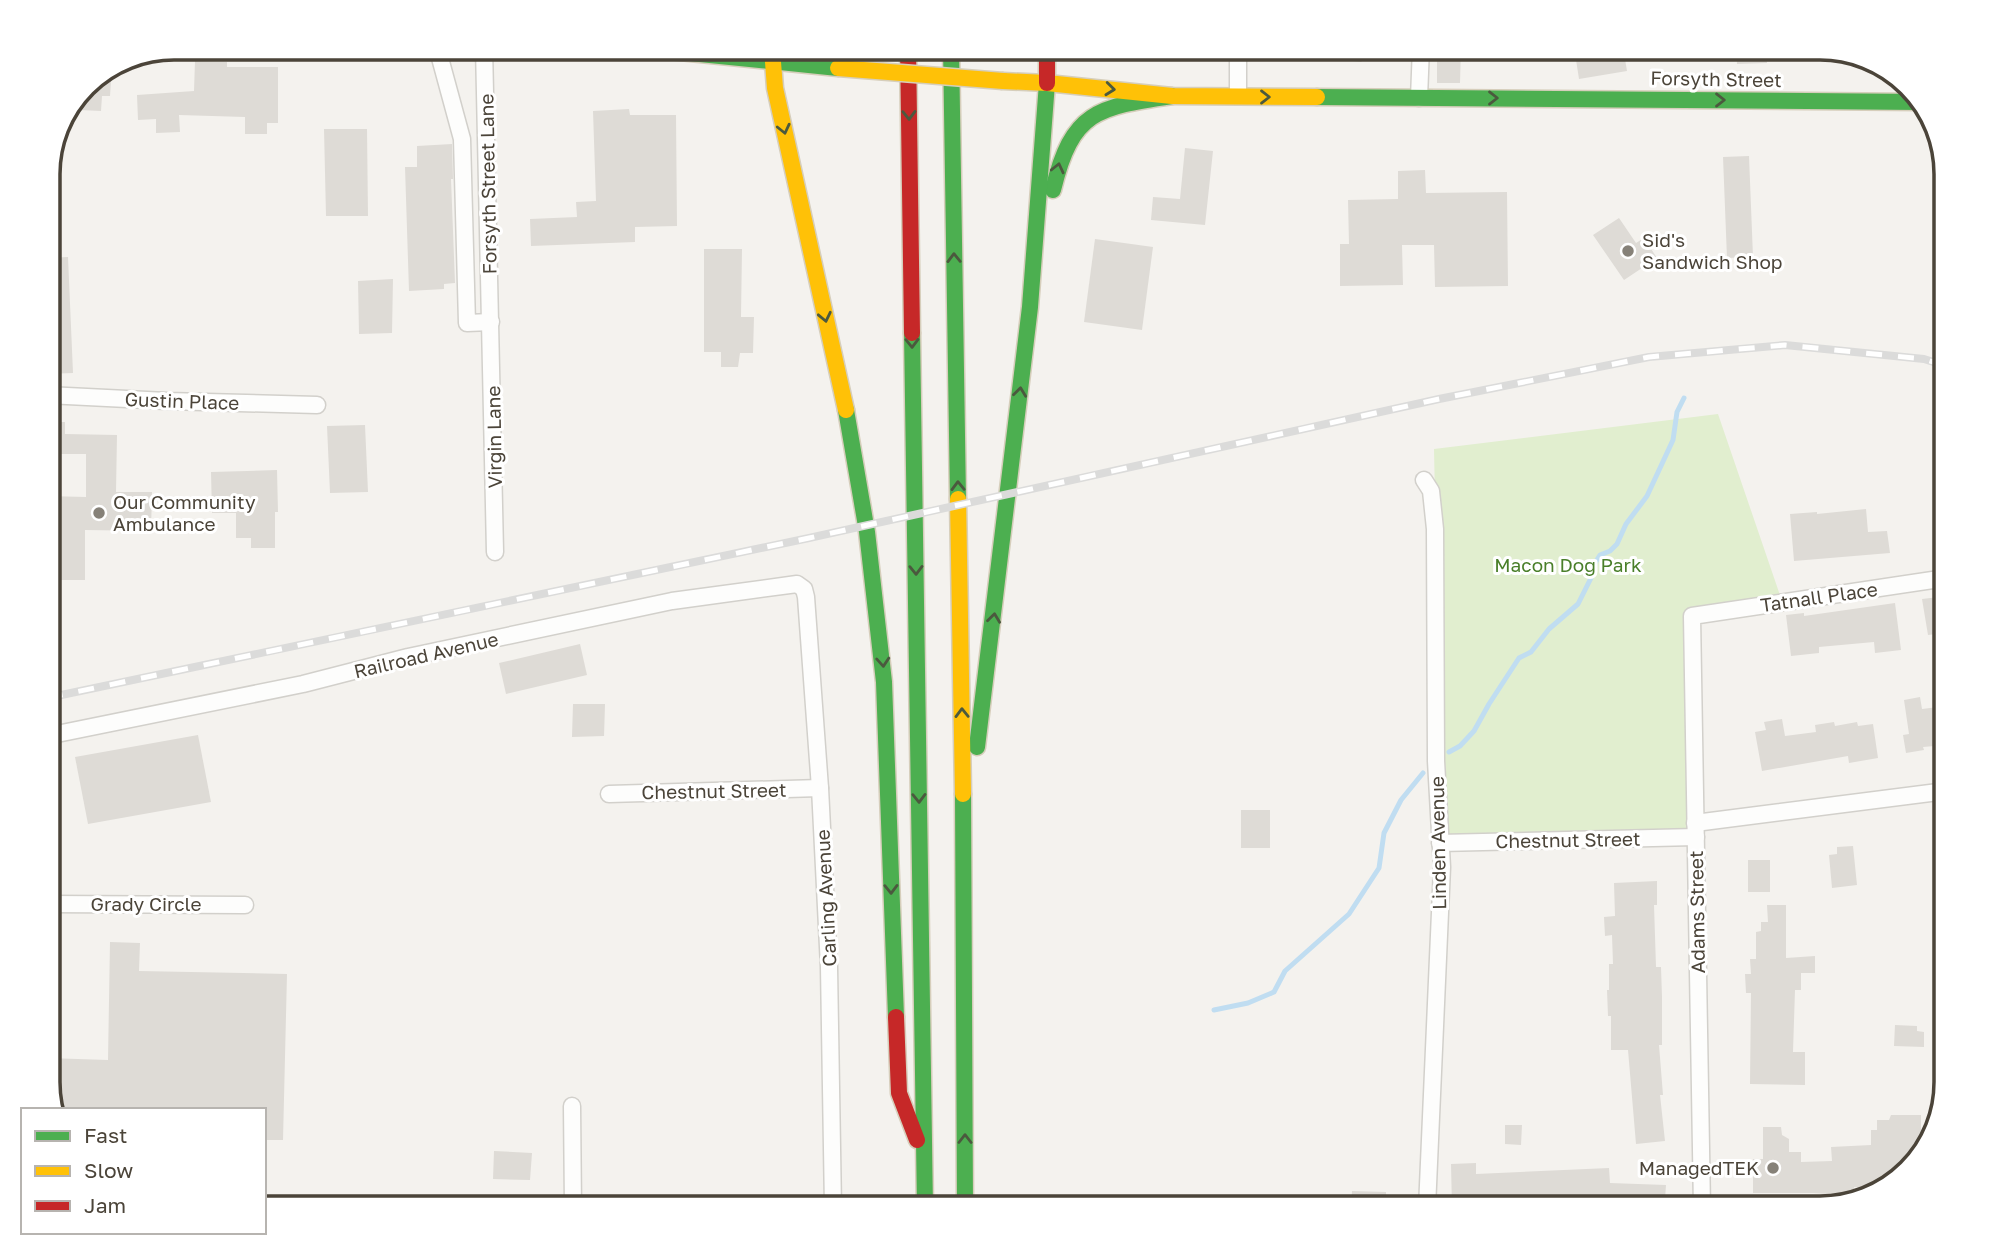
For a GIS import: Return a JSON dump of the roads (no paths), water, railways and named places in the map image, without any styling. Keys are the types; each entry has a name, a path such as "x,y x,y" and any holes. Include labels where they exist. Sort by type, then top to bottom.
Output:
{"main road":[{"path":"772,60 775,88 844,402 867,526 884,682 899,1093 924,1159"},
{"name":"Forsyth Street","path":"797,60 838,68 1047,83 1172,96 1908,102"},
{"path":"908,60 925,1196"},
{"path":"951,60 964,831 965,1196"},
{"path":"964,831 985,690 1030,307 1047,83 1046,60"},
{"path":"1030,307 1057,171 1068,140 1077,128 1100,112 1132,102 1172,96"}],"street":[{"path":"441,60 462,139 467,323 491,322"},
{"name":"Forsyth Street Lane","path":"484,60 491,322"},
{"path":"1238,60 1238,96"},
{"path":"1419,98 1420,60"},
{"name":"Virgin Lane","path":"491,322 495,552"},
{"name":"Gustin Place","path":"60,396 317,405"},
{"name":"Linden Avenue","path":"1424,480 1431,491 1435,528 1436,761 1441,867 1427,1196"},
{"name":"Tatnall Place","path":"1692,616 1933,581"},
{"name":"Railroad Avenue","path":"60,733 303,684 408,657 672,601 797,584 804,589"},
{"name":"Carling Avenue","path":"804,589 820,788 829,967 833,1196"},
{"name":"Adams Street","path":"1692,616 1702,1196"},
{"name":"Chestnut Street","path":"609,794 820,788"},
{"name":"Chestnut Street","path":"1440,843 1696,830 1933,793"},
{"name":"Grady Circle","path":"60,904 245,905"},
{"path":"572,1106 573,1196"}],"waterway":[{"path":"1449,752 1460,746 1474,731 1519,658 1531,652 1549,629 1578,604 1600,555 1617,544 1626,524 1647,496 1673,440 1677,412 1684,398"},
{"path":"1214,1010 1248,1003 1274,992 1285,971 1349,914 1379,868 1384,833 1401,800 1423,773"}],"railway":[{"path":"60,695 809,538 1439,399 1649,357 1785,345 1933,362"}],"place":[{"name":"Sid's Sandwich Shop","path":"1628,251"},
{"name":"Our Community Ambulance","path":"99,513"},
{"name":"ManagedTEK","path":"1773,1168"}],"park label":[{"name":"Macon Dog Park","path":"1568,565"}]}
